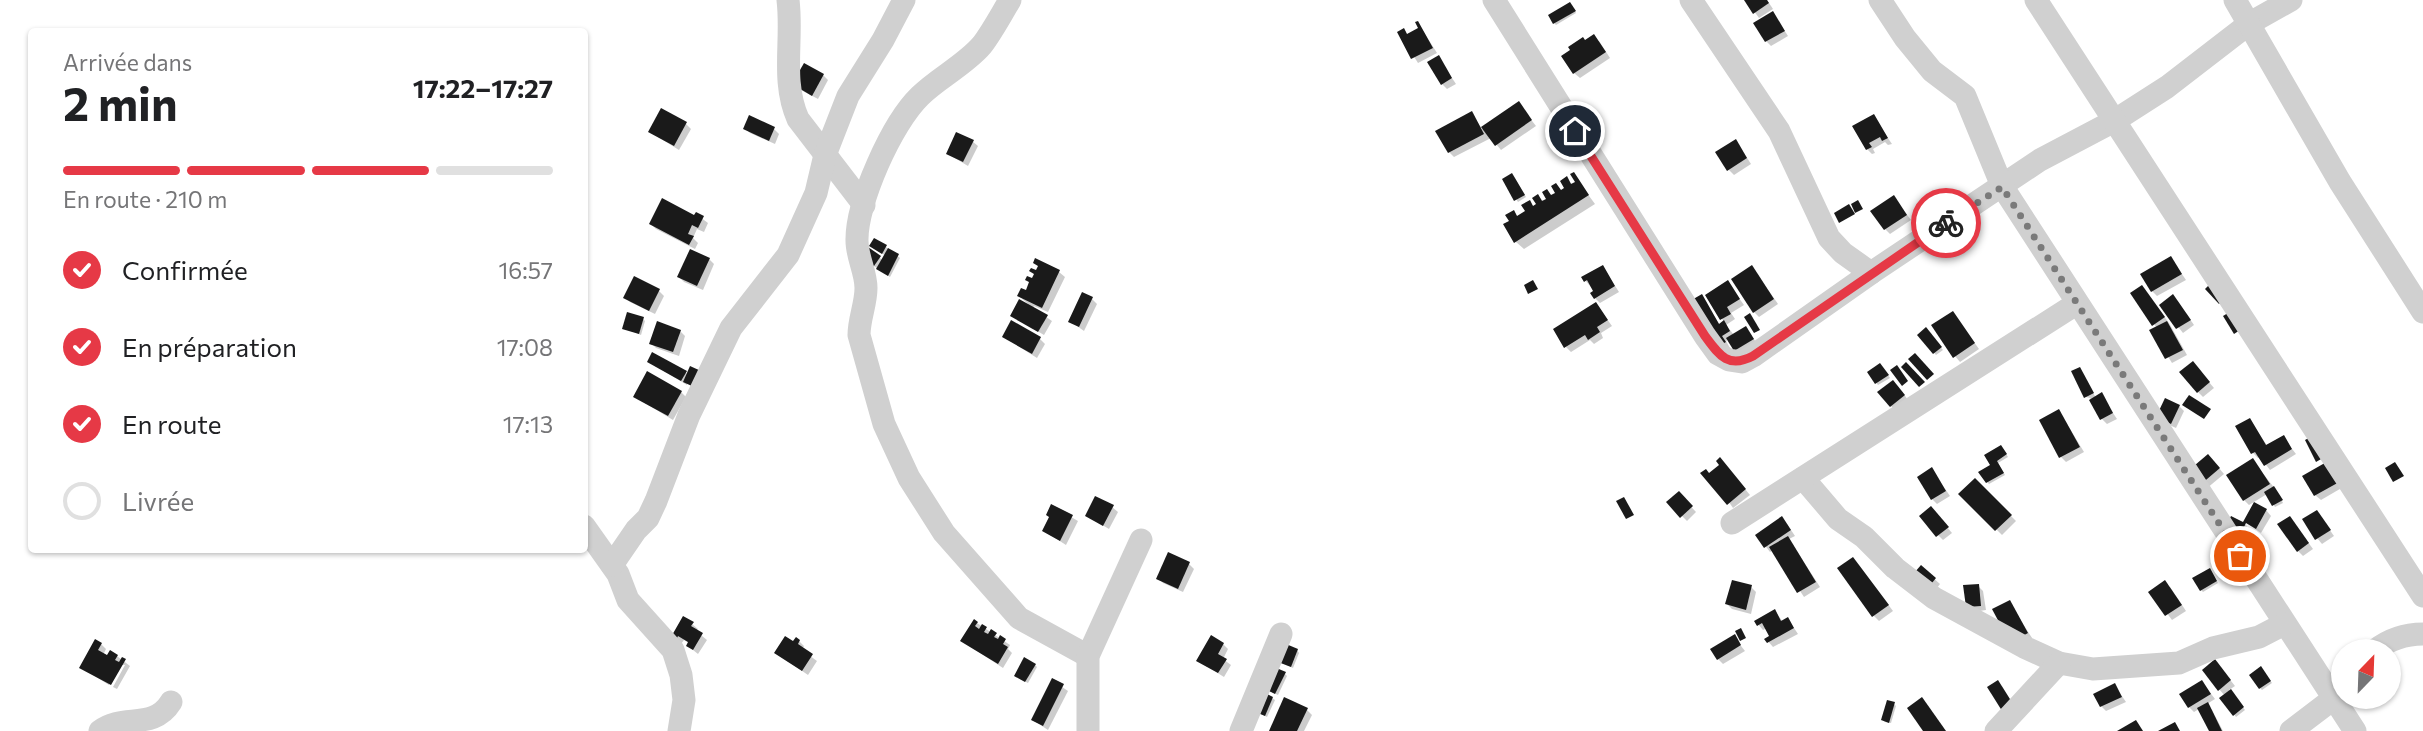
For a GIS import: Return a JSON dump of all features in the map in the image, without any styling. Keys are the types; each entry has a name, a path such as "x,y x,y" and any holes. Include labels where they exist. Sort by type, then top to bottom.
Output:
{"street":[{"path":"788,0 789,89 792,106 798,119 864,205"},
{"path":"612,565 636,530 648,518 689,415 731,328 788,255 816,192 825,155 848,96 904,0"},
{"path":"1010,0 981,47 918,97 888,140 864,205 857,238 866,286 859,335 884,424 909,478 944,533 1019,618 1088,656"},
{"path":"1494,0 1718,355 1742,362 2040,160 2114,121 2167,87 2250,23 2291,0"},
{"path":"1691,0 1779,131 1829,238 1843,253 1871,273"},
{"path":"1880,0 1905,38 1932,71 1965,96 2002,187 2284,624 2331,683"},
{"path":"2036,0 2114,121 2415,566 2423,596"},
{"path":"2235,0 2340,182 2423,312"},
{"path":"1732,523 2076,304"},
{"path":"1803,478 1838,519 1864,537 1895,568 1934,598 2059,663 2093,669 2179,663 2213,648 2259,637 2284,624"},
{"path":"588,532 612,565 628,600 673,650 681,676 684,700 679,731"},
{"path":"1088,731 1088,656 1141,540"},
{"path":"1241,731 1280,634"},
{"path":"2395,639 2423,634"},
{"path":"1996,731 2059,663"},
{"path":"2291,731 2331,698"},
{"path":"100,731 107,725 155,718 165,711 171,702"},
{"path":"2345,709 2355,731"}],"building":[{"path":"1744,0 1767,0 1769,3 1753,14"},
{"path":"1570,2 1576,11 1553,24 1548,15"},
{"path":"1773,11 1785,31 1765,42 1753,23"},
{"path":"1418,21 1433,48 1411,59 1397,32 1404,28 1407,34 1418,28 1415,22"},
{"path":"1594,34 1606,52 1573,74 1561,56 1570,50 1568,47 1583,37 1585,40"},
{"path":"1439,55 1452,78 1441,85 1427,62"},
{"path":"804,63 824,74 812,96 792,84"},
{"path":"1519,101 1532,120 1495,146 1481,127"},
{"path":"661,108 687,122 674,146 648,132"},
{"path":"1472,111 1484,134 1448,153 1435,131"},
{"path":"1874,114 1888,138 1882,141 1880,137 1869,143 1872,147 1866,150 1852,126"},
{"path":"749,115 775,127 769,141 743,129"},
{"path":"956,132 974,140 963,162 946,154"},
{"path":"1736,139 1747,158 1727,171 1715,152"},
{"path":"1574,172 1589,195 1514,243 1503,224 1509,221 1505,215 1514,210 1517,216 1525,211 1521,205 1530,200 1533,206 1536,204 1532,198 1538,194 1542,201 1546,199 1542,192 1547,189 1551,195 1555,193 1551,186 1556,183 1561,190 1564,188 1560,181 1567,176 1571,184 1575,182 1570,174"},
{"path":"1512,173 1525,195 1514,201 1502,179"},
{"path":"1894,195 1907,215 1884,230 1870,211"},
{"path":"662,198 694,215 696,212 704,216 698,228 692,225 688,234 694,236 689,245 649,224"},
{"path":"1858,200 1863,209 1855,213 1851,204"},
{"path":"1849,204 1855,214 1839,223 1834,213"},
{"path":"874,238 887,245 882,254 869,246"},
{"path":"868,247 881,256 874,266 861,258"},
{"path":"888,248 899,254 888,276 876,269"},
{"path":"690,249 710,258 697,286 677,277"},
{"path":"2171,256 2182,274 2151,292 2140,274"},
{"path":"1035,258 1060,270 1042,308 1017,296 1021,288 1026,290 1029,282 1025,280 1027,276 1032,278 1034,274 1029,271 1031,268 1036,270 1038,266 1033,263"},
{"path":"1603,265 1615,286 1594,299 1587,280 1584,282 1581,277"},
{"path":"1752,265 1774,299 1753,313 1731,279"},
{"path":"634,276 660,289 649,311 623,298"},
{"path":"2216,278 2230,294 2219,304 2205,289"},
{"path":"1533,280 1538,289 1528,294 1524,285"},
{"path":"1728,280 1740,299 1727,307 1731,314 1720,320 1705,295"},
{"path":"2142,285 2165,317 2152,326 2130,293"},
{"path":"1082,292 1093,297 1079,327 1068,322"},
{"path":"1702,294 1719,324 1724,320 1730,331 1722,336 1726,342 1717,347 1690,301"},
{"path":"2173,294 2191,320 2176,329 2159,305"},
{"path":"1019,299 1048,315 1038,332 1010,316"},
{"path":"1596,302 1608,320 1597,327 1600,332 1588,340 1585,335 1564,348 1553,329"},
{"path":"2238,307 2249,324 2234,334 2223,316"},
{"path":"1953,311 1975,343 1953,358 1931,325"},
{"path":"627,312 644,317 639,334 622,329"},
{"path":"1750,313 1760,330 1754,333 1744,317"},
{"path":"1011,320 1041,337 1032,354 1002,337"},
{"path":"657,321 681,330 673,352 649,344"},
{"path":"2167,321 2183,350 2165,359 2149,330"},
{"path":"1746,326 1754,339 1734,351 1726,338"},
{"path":"1926,327 1942,347 1933,354 1917,335"},
{"path":"652,352 687,371 681,381 647,362"},
{"path":"1915,353 1934,374 1927,380 1908,359"},
{"path":"2193,361 2210,382 2197,393 2179,372"},
{"path":"1906,362 1925,382 1919,387 1901,367"},
{"path":"1880,363 1889,375 1875,384 1867,372"},
{"path":"1897,365 1908,381 1902,386 1890,370"},
{"path":"690,366 701,371 694,387 683,382"},
{"path":"2080,367 2094,393 2084,398 2071,371"},
{"path":"647,371 682,391 668,416 633,397"},
{"path":"1893,380 1905,395 1890,407 1877,392"},
{"path":"2102,392 2113,413 2100,420 2089,400"},
{"path":"2189,395 2211,409 2204,419 2182,405"},
{"path":"2165,398 2180,405 2171,424 2156,417"},
{"path":"2059,409 2080,447 2059,458 2039,420"},
{"path":"2250,418 2266,445 2284,435 2292,449 2264,466 2255,452 2251,454 2235,426"},
{"path":"2316,434 2328,455 2316,462 2305,440"},
{"path":"2001,445 2007,454 1997,461 2004,473 1986,483 1978,472 1990,465 1984,455"},
{"path":"2208,454 2220,468 2200,485 2188,471"},
{"path":"1720,457 1746,489 1727,505 1700,473 1706,469 1709,473 1719,465 1716,461"},
{"path":"2253,458 2270,484 2243,501 2226,475"},
{"path":"2330,460 2341,481 2314,496 2302,476"},
{"path":"2395,462 2404,476 2393,482 2385,468"},
{"path":"1932,467 1946,491 1931,500 1917,477"},
{"path":"1975,478 2012,515 1995,531 1958,494"},
{"path":"2274,486 2283,500 2272,506 2264,492"},
{"path":"1679,491 1693,506 1680,518 1666,502"},
{"path":"1095,496 1114,505 1103,526 1085,516"},
{"path":"1624,497 1634,515 1626,519 1616,501"},
{"path":"2254,502 2267,509 2256,529 2246,523 2238,539 2223,531 2231,516 2243,522"},
{"path":"1051,504 1073,515 1060,541 1042,531 1049,517 1046,515"},
{"path":"1931,506 1949,527 1936,537 1919,516"},
{"path":"2317,510 2331,530 2315,540 2302,519"},
{"path":"1782,516 1791,530 1764,548 1755,535"},
{"path":"2290,516 2309,543 2297,552 2277,524"},
{"path":"1788,536 1816,582 1797,593 1769,547"},
{"path":"1168,552 1190,562 1178,589 1156,579"},
{"path":"1853,557 1889,605 1872,617 1837,568"},
{"path":"1921,565 1936,578 1919,599 1903,586"},
{"path":"2210,568 2217,581 2200,591 2192,578"},
{"path":"1732,580 1752,585 1746,610 1725,604"},
{"path":"2165,580 2182,605 2165,616 2148,592"},
{"path":"1979,584 1981,606 1966,607 1963,585"},
{"path":"2010,600 2028,633 2010,643 1992,609"},
{"path":"1775,609 1781,621 1788,617 1794,628 1767,643 1764,639 1769,636 1762,623 1757,626 1754,621"},
{"path":"683,616 694,622 691,626 703,633 693,650 686,646 688,642 678,636 676,640 671,637"},
{"path":"974,619 978,622 975,626 979,629 982,624 987,627 984,632 988,634 991,629 997,633 994,637 998,639 1000,635 1006,639 1003,644 1008,647 998,664 960,641"},
{"path":"1741,628 1746,638 1740,641 1735,631"},
{"path":"1735,634 1741,645 1717,660 1710,649"},
{"path":"1211,635 1224,643 1218,654 1227,659 1218,673 1196,661"},
{"path":"785,636 793,641 796,637 800,640 798,644 813,654 802,671 774,653"},
{"path":"95,639 102,643 98,650 107,655 110,650 118,655 115,660 119,662 122,657 126,659 111,685 79,668"},
{"path":"1286,644 1298,649 1291,667 1278,662"},
{"path":"1024,657 1036,664 1025,682 1014,676"},
{"path":"2215,659 2231,680 2218,691 2202,670"},
{"path":"2261,666 2271,681 2259,689 2249,675"},
{"path":"1274,667 1286,672 1275,694 1263,688"},
{"path":"1052,678 1064,684 1043,726 1031,720"},
{"path":"1998,680 2015,707 2004,714 1987,687"},
{"path":"2202,680 2211,694 2188,708 2179,694"},
{"path":"2115,683 2122,697 2100,707 2093,694"},
{"path":"2231,689 2244,707 2233,716 2219,698"},
{"path":"1261,691 1273,697 1265,716 1253,711"},
{"path":"1284,697 1308,708 1297,731 1269,731"},
{"path":"1922,697 1946,731 1923,731 1907,708"},
{"path":"1887,700 1895,702 1889,723 1881,720"},
{"path":"2208,702 2222,731 2209,731 2197,708"},
{"path":"2136,720 2143,731 2117,731"},
{"path":"2175,722 2180,731 2158,731"}],"way so far":[{"path":"1946,223 2002,187 2240,556"}],"route":[{"path":"1575,131 1705,336 1718,355 1729,360 1742,362 1753,356 1946,223"}]}
